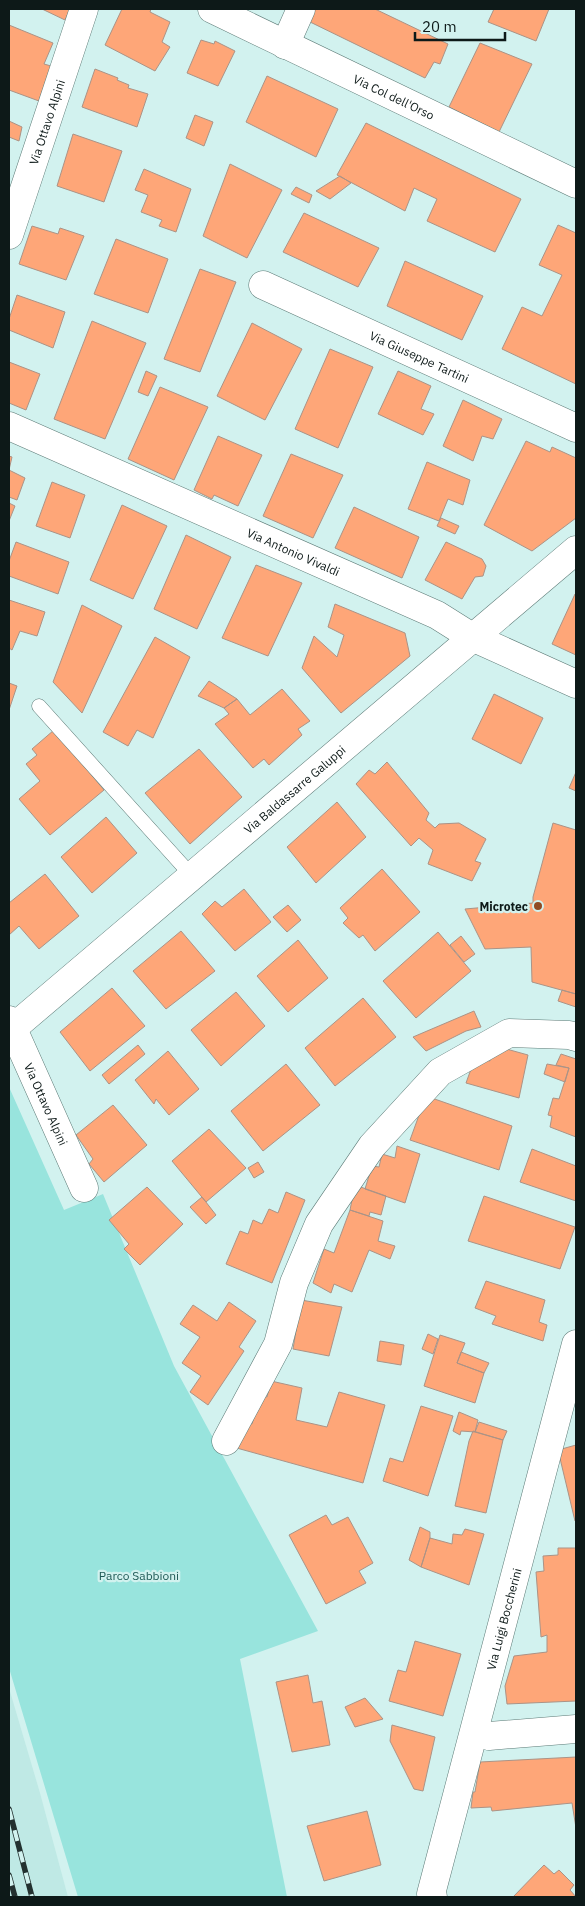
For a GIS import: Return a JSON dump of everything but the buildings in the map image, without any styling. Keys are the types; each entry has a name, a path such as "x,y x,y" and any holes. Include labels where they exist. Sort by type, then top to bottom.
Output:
{"street":[{"name":"Via Ottavo Alpini","path":"9,235 84,9"},
{"name":"Via Col dell'Orso","path":"212,9 576,184"},
{"path":"285,45 301,9"},
{"name":"Via Giuseppe Tartini","path":"264,285 576,428"},
{"name":"Via Antonio Vivaldi","path":"9,426 437,615 472,637 576,684"},
{"name":"Via Baldassarre Galuppi","path":"11,1024 244,833 576,550"},
{"name":"Via Ottavo Alpini","path":"11,1024 84,1188"},
{"path":"226,1441 278,1344 294,1283 318,1224 372,1146 440,1072 509,1033 569,1035 576,1037"},
{"name":"Via Luigi Boccherini","path":"432,1896 576,1344"},
{"path":"490,1736 576,1729"}],"lane":[{"path":"39,706 192,876"}],"shaded area":[{"path":"9,1688 40,1793 68,1897 9,1897"}],"green space":[{"name":"Parco Sabbioni","path":"9,1087 64,1210 103,1194 174,1366 318,1631 240,1659 287,1897 78,1897 9,1668"}],"railway":[{"path":"9,1809 32,1897"},
{"path":"9,1875 15,1897"}],"place":[{"name":"Microtec","path":"538,906"}]}
